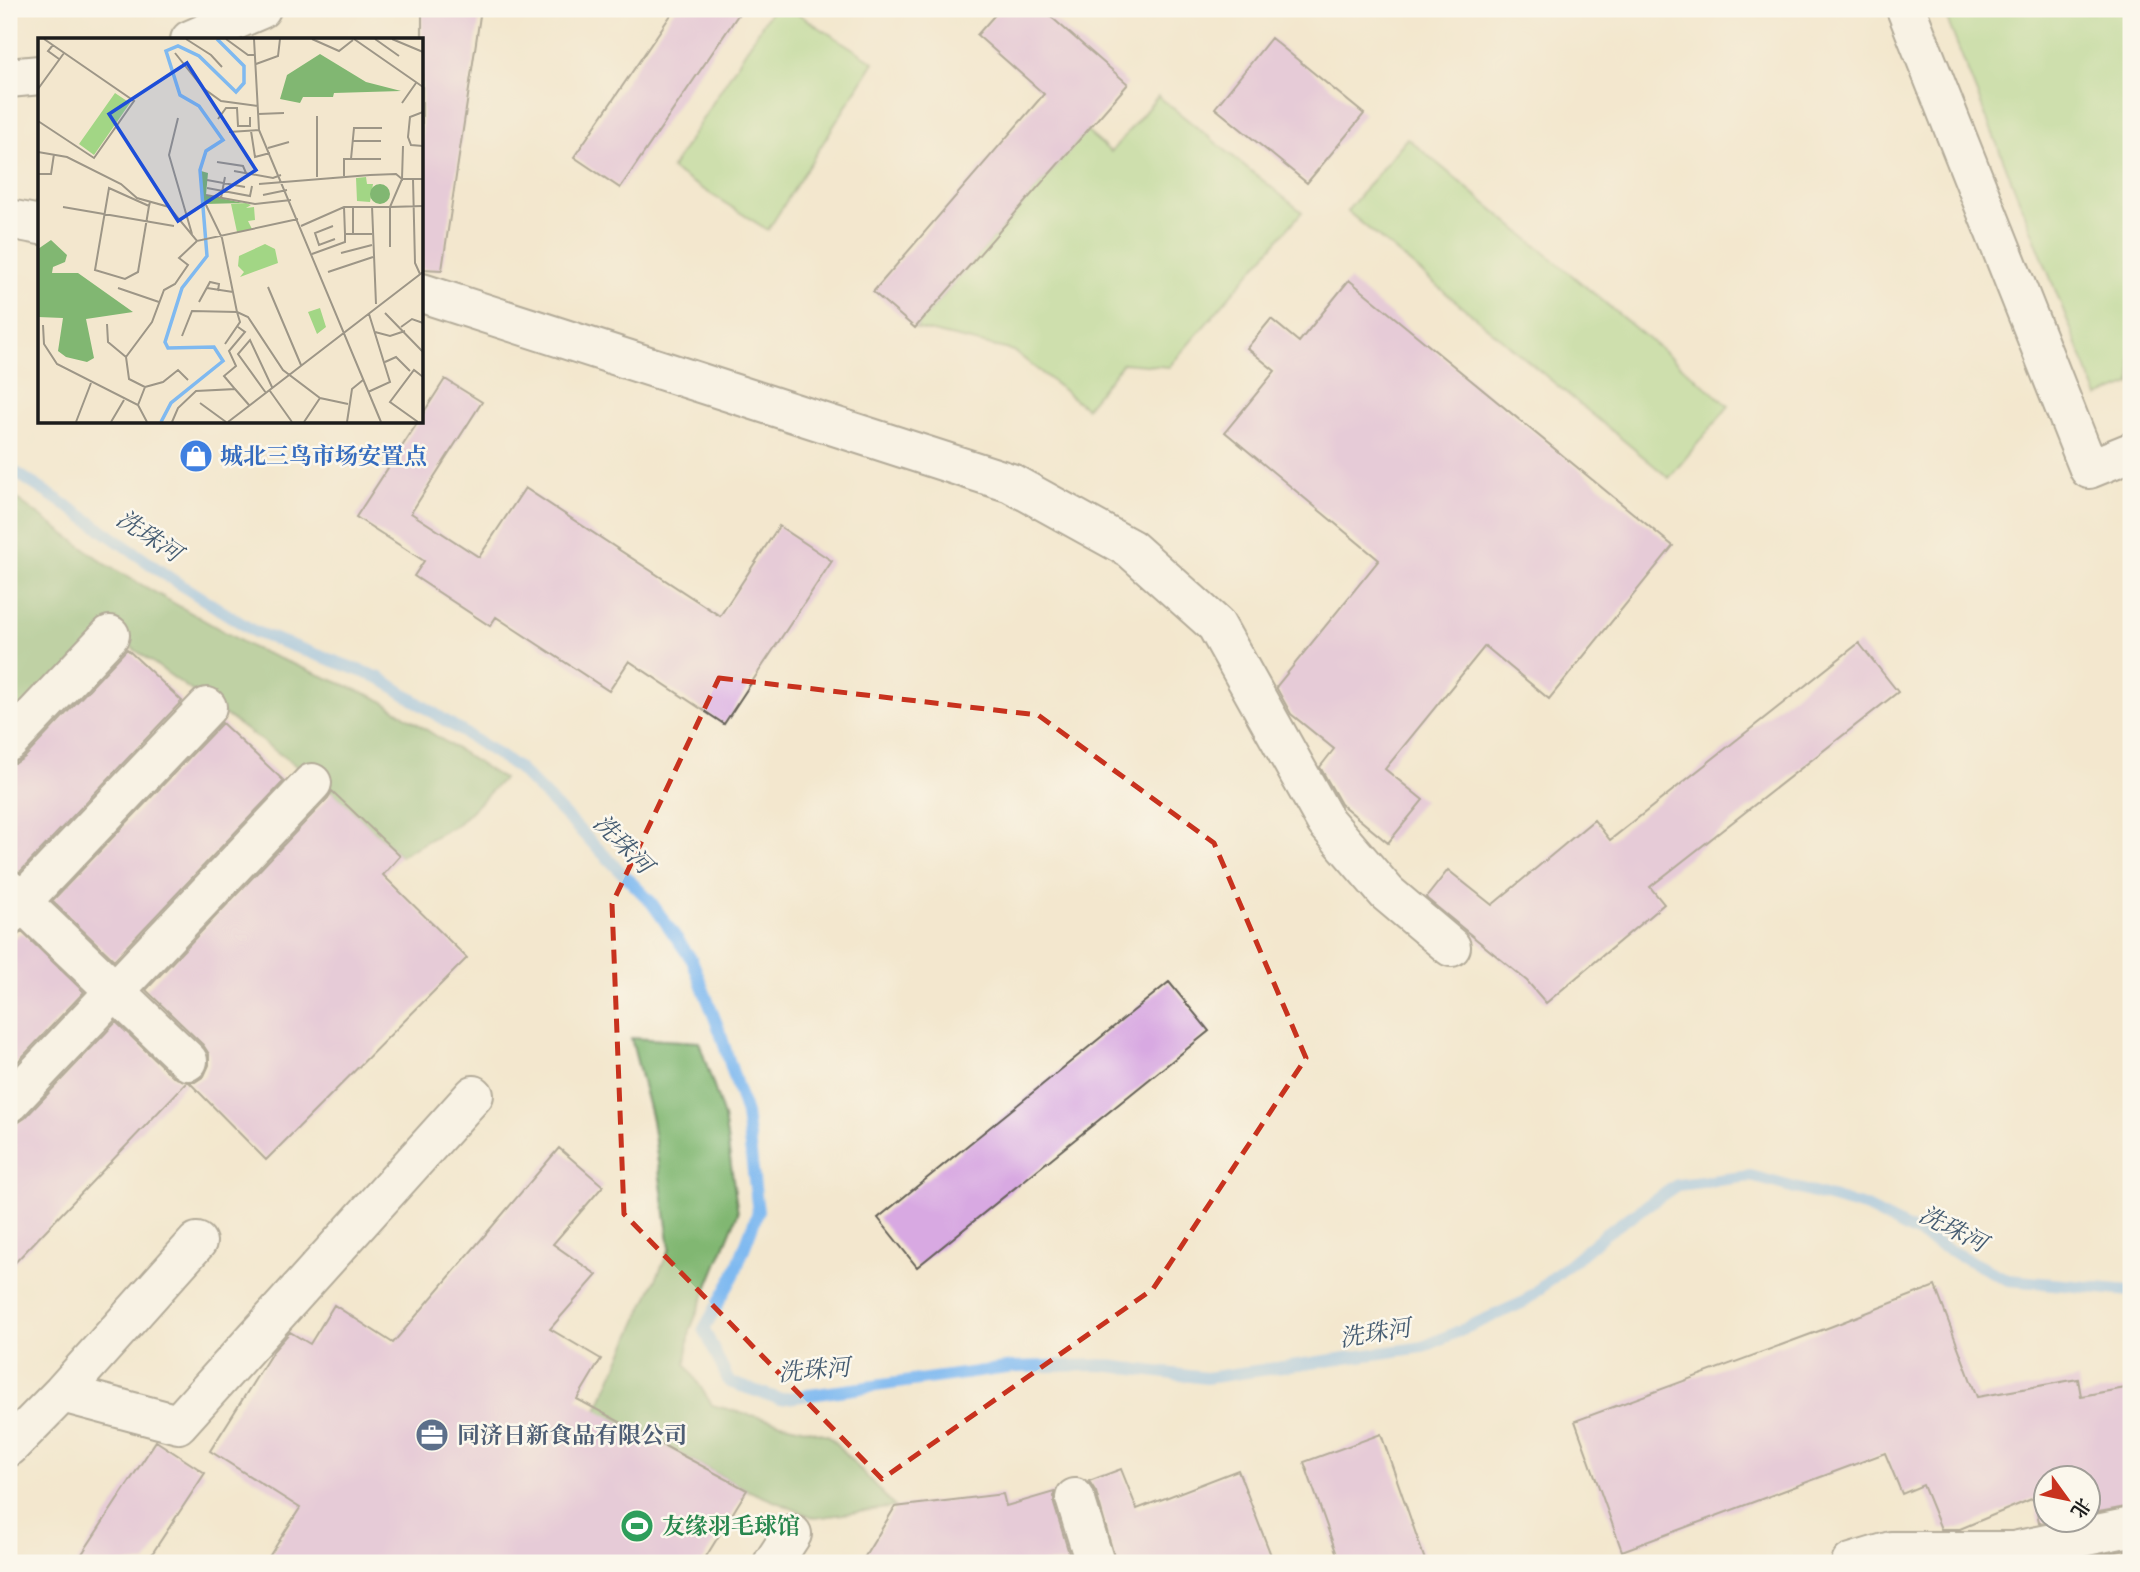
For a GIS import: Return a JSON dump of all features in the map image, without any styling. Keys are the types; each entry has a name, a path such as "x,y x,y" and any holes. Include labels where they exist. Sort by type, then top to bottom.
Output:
{"street":[{"path":"195,38 261,9"},
{"path":"1906,9 2089,469 2131,452"},
{"path":"9,78 38,75"},
{"path":"9,219 38,225"},
{"path":"424,294 1011,483 1131,549 1216,625 1326,822 1388,892 1451,947"},
{"path":"9,742 110,635"},
{"path":"188,1061 115,991 13,902 206,707"},
{"path":"9,1103 312,783"},
{"path":"62,1393 178,1424 474,1095"},
{"path":"9,1447 62,1393 197,1242"},
{"path":"1075,1498 1095,1563"},
{"path":"1851,1563 1891,1551 2013,1551 2131,1527"}],"highlighted area":[{"path":"719,678 1038,715 1214,843 1306,1058 1153,1289 882,1479 624,1214 612,904"}],"green space":[{"path":"772,9 790,9 874,62 768,230 671,169"},
{"path":"1943,9 2131,9 2131,384 2098,397"},
{"path":"1158,96 1302,212 1169,367 1123,363 1086,408 1014,351 915,328 1086,131 1111,152"},
{"path":"1407,138 1729,406 1669,478 1347,211"},
{"path":"9,493 107,565 253,648 377,698 503,779 459,823 400,856 331,791 106,629 9,729"},
{"path":"631,1038 699,1042 724,1117 738,1213 690,1330 686,1364 712,1405 828,1435 895,1507 815,1518 747,1490 596,1412 670,1248 652,1120"}],"building":[{"path":"422,9 481,9 442,270 424,269"},
{"path":"675,9 742,9 620,188 574,157"},
{"path":"1000,9 1042,9 1128,84 915,328 873,292 1044,94 977,35"},
{"path":"1271,38 1364,114 1307,183 1215,108"},
{"path":"1349,280 1673,546 1549,699 1485,646 1385,769 1423,800 1388,843 1341,804 1320,767 1334,749 1291,714 1276,687 1379,560 1225,432 1275,371 1247,348 1271,319 1299,342"},
{"path":"445,379 482,402 411,513 479,557 525,488 720,616 779,526 832,561 724,724 629,661 609,691 496,617 490,626 414,576 424,561 356,517 417,424 424,424 424,412"},
{"path":"1859,643 1898,692 1650,887 1664,904 1546,1003 1527,981 1426,898 1448,870 1492,905 1594,820 1610,840"},
{"path":"127,649 182,701 20,872 9,869 9,763 16,763 25,757"},
{"path":"222,723 284,781 114,960 52,901"},
{"path":"332,791 400,856 383,875 467,958 266,1160 189,1082 195,1082 204,1076 209,1065 209,1054 146,990"},
{"path":"22,932 84,992 9,1071 9,941"},
{"path":"1169,982 1209,1031 917,1267 878,1218"},
{"path":"116,1022 173,1077 187,1082 9,1269 9,1124 16,1124 25,1118"},
{"name":"同济日新食品有限公司","path":"559,1148 603,1186 553,1244 597,1275 550,1329 601,1359 577,1399 747,1490 702,1563 265,1563 300,1508 210,1451 273,1351 290,1332 310,1344 334,1305 393,1343"},
{"path":"1935,1286 1977,1397 2078,1379 2081,1396 2131,1387 2131,1506 2102,1511 2102,1464 2032,1464 2032,1499 1960,1529 1941,1529 1923,1485 1902,1494 1885,1453 1622,1551 1575,1421"},
{"path":"1381,1434 1426,1563 1340,1563 1304,1462"},
{"path":"156,1441 205,1473 146,1563 76,1563"},
{"path":"1121,1469 1137,1509 1238,1470 1274,1563 1116,1563 1096,1492 1089,1481"},
{"path":"1054,1492 1054,1504 1072,1563 861,1563 895,1507 1003,1494 1006,1506"},
{"path":"2131,1549 2131,1563 2063,1563"}],"waterway":[{"name":"洗珠河","path":"9,468 170,578 255,632 380,678 518,768 651,902 692,960 720,1032 746,1114 758,1212 734,1275 704,1329 729,1382 780,1399 1014,1367 1101,1365 1206,1378 1423,1347 1524,1302 1605,1234 1677,1185 1751,1176 1865,1207 2008,1280 2131,1291"}],"place":[{"name":"城北三鸟市场安置点","path":"196,456"},
{"name":"同济日新食品有限公司","path":"432,1435"},
{"name":"友缘羽毛球馆","path":"637,1526"}]}
